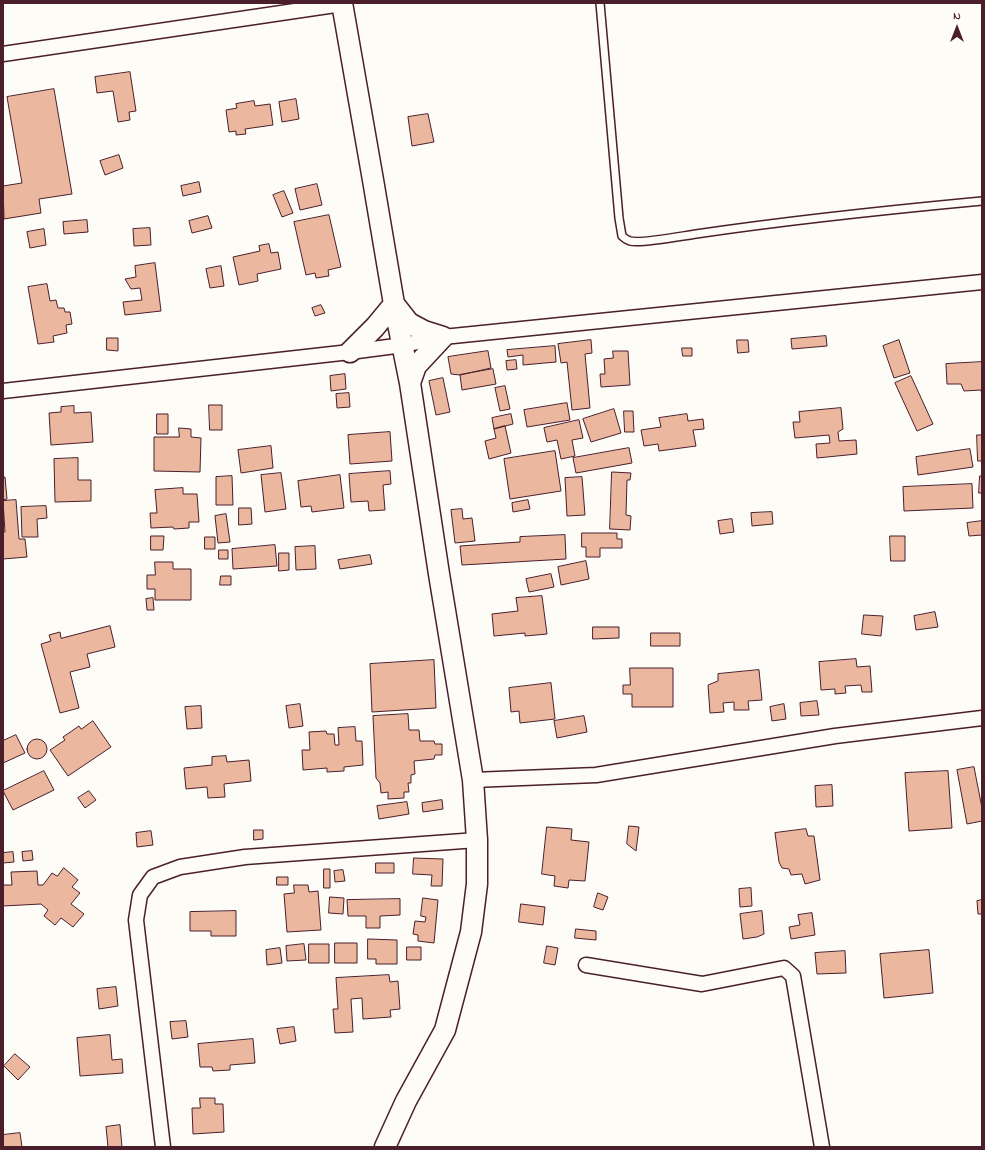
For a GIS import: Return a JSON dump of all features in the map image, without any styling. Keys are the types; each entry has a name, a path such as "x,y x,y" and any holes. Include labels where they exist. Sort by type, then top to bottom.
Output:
{"main road":[{"path":"342,3 374,180 394,304 410,383 439,574 473,780 477,840 477,884 471,932 445,1030 406,1101 385,1147"},
{"path":"394,304 409,323 424,331 443,337 416,366 410,383"},
{"path":"350,352 394,304"}],"street":[{"path":"3,54 342,3"},
{"path":"3,391 350,352 403,345 443,337 982,282"},
{"path":"473,780 596,776 835,736 982,718"},
{"path":"163,1147 136,920 140,895 153,877 180,867 245,857 477,840"},
{"path":"586,965 702,984 784,968 793,976 822,1147"}],"lane":[{"path":"600,3 619,218 622,236 629,241 639,242 757,225 886,210 982,201"}],"building":[{"path":"130,72 136,111 129,112 130,120 118,122 113,91 97,93 95,77"},
{"path":"54,89 72,194 39,199 41,213 4,219 3,186 22,183 7,97"},
{"path":"296,99 299,119 282,122 279,102"},
{"path":"254,101 255,106 270,104 273,125 245,129 246,134 236,135 236,131 229,132 226,110 237,108 236,104"},
{"path":"428,114 434,142 412,146 408,117"},
{"path":"119,155 123,168 105,175 100,161"},
{"path":"199,182 201,192 183,196 181,186"},
{"path":"317,184 322,205 300,210 295,189"},
{"path":"284,191 293,213 282,217 273,195"},
{"path":"329,215 341,267 328,270 329,276 316,278 315,273 306,275 294,222"},
{"path":"208,216 212,228 192,233 189,221"},
{"path":"87,220 88,232 64,234 63,222"},
{"path":"150,228 151,245 134,246 133,229"},
{"path":"44,229 46,245 30,248 27,232"},
{"path":"269,244 271,253 278,252 281,269 257,274 258,281 239,285 233,257 260,251 259,246"},
{"path":"155,263 161,311 125,315 123,302 142,300 140,288 131,289 125,279 136,277 135,266"},
{"path":"221,266 224,286 210,288 206,269"},
{"path":"47,284 50,301 56,300 58,308 64,308 65,312 70,312 72,324 66,325 67,333 53,336 54,342 38,344 28,287"},
{"path":"321,305 325,313 315,316 312,308"},
{"path":"826,336 827,346 792,349 791,339"},
{"path":"107,338 118,338 118,351 107,350"},
{"path":"591,340 592,353 585,354 590,408 572,410 567,362 561,363 558,344"},
{"path":"737,340 748,340 749,352 738,353"},
{"path":"899,340 910,373 894,378 883,346"},
{"path":"555,346 556,362 523,365 523,355 508,357 507,350"},
{"path":"682,348 692,348 692,356 683,356"},
{"path":"488,351 491,368 460,375 451,374 448,357"},
{"path":"613,351 628,351 630,385 601,387 600,374 605,374 604,359 613,358"},
{"path":"516,360 517,369 507,370 506,361"},
{"path":"982,362 982,396 981,390 964,391 961,384 947,384 946,364"},
{"path":"493,369 496,384 462,390 460,375"},
{"path":"345,374 346,389 331,391 330,376"},
{"path":"911,376 933,424 917,431 895,383"},
{"path":"443,378 450,412 436,415 429,381"},
{"path":"505,386 510,409 500,411 495,388"},
{"path":"349,393 350,407 337,408 336,394"},
{"path":"567,403 570,420 527,427 524,410"},
{"path":"209,405 222,405 222,430 210,430"},
{"path":"74,406 74,413 91,412 93,442 51,445 49,413 61,412 61,407"},
{"path":"841,408 843,429 838,432 839,441 856,440 857,454 817,458 816,444 830,443 829,435 795,438 793,422 800,422 799,412"},
{"path":"614,409 621,433 591,442 583,419"},
{"path":"624,411 633,411 634,432 625,432"},
{"path":"157,414 168,414 168,434 157,434"},
{"path":"511,414 513,424 494,429 492,418"},
{"path":"687,414 688,421 703,419 704,429 693,430 696,446 659,451 658,444 644,446 641,430 661,427 659,418"},
{"path":"579,420 583,438 572,440 575,456 561,459 557,440 547,442 544,428"},
{"path":"505,426 511,453 489,459 485,441 496,438 494,429"},
{"path":"179,428 191,429 191,437 201,438 200,472 154,471 154,437 179,437"},
{"path":"390,432 392,461 350,464 348,435"},
{"path":"977,435 982,435 982,461 978,461"},
{"path":"271,446 273,468 241,473 238,450"},
{"path":"629,448 632,463 576,473 573,458"},
{"path":"970,449 973,467 918,475 916,457"},
{"path":"555,451 561,491 510,499 504,459"},
{"path":"78,458 78,480 91,480 91,501 55,502 54,459"},
{"path":"390,471 391,484 383,485 385,510 369,511 368,501 351,502 349,474"},
{"path":"612,472 631,473 630,480 627,480 626,515 631,516 630,530 610,529"},
{"path":"281,473 286,509 265,512 261,475"},
{"path":"340,475 344,508 312,512 311,506 301,507 298,481"},
{"path":"232,476 233,505 216,505 216,477"},
{"path":"980,476 982,476 982,493 979,493"},
{"path":"3,477 5,477 7,499 3,500"},
{"path":"582,477 585,515 567,516 565,478"},
{"path":"972,484 973,508 904,511 903,487"},
{"path":"183,488 183,494 197,494 199,522 189,522 189,528 151,528 150,513 157,513 155,490"},
{"path":"16,500 19,539 25,539 27,557 3,559 3,532 5,532 3,501"},
{"path":"528,500 530,509 513,512 512,503"},
{"path":"46,506 47,518 37,519 38,537 22,537 21,507"},
{"path":"239,508 251,508 252,524 239,525"},
{"path":"462,509 463,519 472,518 475,541 455,543 451,510"},
{"path":"772,512 773,524 752,526 751,513"},
{"path":"226,514 230,542 218,543 215,516"},
{"path":"732,519 734,532 720,534 718,521"},
{"path":"982,521 982,535 969,536 967,523"},
{"path":"582,533 617,533 617,539 622,539 622,548 600,548 600,557 586,557 586,547 582,547"},
{"path":"565,535 566,559 462,565 460,546 520,542 520,537"},
{"path":"151,536 164,536 163,550 151,550"},
{"path":"890,536 905,536 905,561 891,561"},
{"path":"205,537 215,537 215,549 205,549"},
{"path":"275,545 277,566 233,569 232,549"},
{"path":"315,546 316,569 296,570 295,547"},
{"path":"219,550 228,550 228,559 219,559"},
{"path":"279,553 289,553 289,570 279,571"},
{"path":"370,555 372,564 340,569 338,560"},
{"path":"586,561 589,579 561,585 558,567"},
{"path":"155,562 173,562 173,569 191,569 191,600 155,600 155,589 147,589 147,575 155,575"},
{"path":"551,574 554,587 529,592 526,579"},
{"path":"221,576 231,576 231,585 220,585"},
{"path":"542,596 547,634 525,636 525,633 494,636 492,614 518,611 516,598"},
{"path":"153,598 154,610 147,610 146,599"},
{"path":"935,612 938,627 916,630 914,616"},
{"path":"864,615 883,616 881,636 862,634"},
{"path":"110,626 115,647 87,654 90,667 70,672 79,708 60,713 41,644 51,641 49,635 60,632 61,638"},
{"path":"593,627 619,627 619,638 593,639"},
{"path":"651,633 680,633 680,646 651,646"},
{"path":"856,659 857,667 870,666 872,692 862,692 861,685 845,686 846,693 835,694 835,689 821,690 819,662"},
{"path":"434,660 436,708 372,712 370,664"},
{"path":"630,668 673,668 673,707 632,707 632,694 623,694 623,685 630,685"},
{"path":"759,670 762,700 748,701 749,710 734,710 734,702 723,703 724,712 710,713 708,685 718,681 718,674"},
{"path":"551,683 555,719 520,723 519,711 511,712 509,688"},
{"path":"817,701 819,715 801,716 800,703"},
{"path":"300,704 303,726 289,728 286,706"},
{"path":"784,704 786,719 772,721 770,707"},
{"path":"201,706 202,728 187,729 185,707"},
{"path":"408,714 409,730 419,730 420,741 434,741 435,744 442,744 442,755 435,755 434,759 414,761 415,774 411,775 411,783 408,783 409,792 404,792 404,798 388,799 388,792 381,793 380,783 376,778 373,716"},
{"path":"584,716 587,732 557,738 554,721"},
{"path":"93,721 111,747 68,776 50,750 65,740 63,737 79,726 81,729"},
{"path":"355,727 356,741 362,741 363,765 344,767 344,771 327,772 327,768 303,770 302,750 310,750 309,732 326,731 327,734 334,734 335,745 339,745 338,728"},
{"path":"16,735 25,753 3,763 3,741"},
{"path":"33,739 41,739 47,745 47,753 41,759 33,759 27,753 27,745"},
{"path":"226,756 227,762 249,760 251,781 224,784 225,797 208,798 207,787 186,789 184,768 212,765 212,757"},
{"path":"974,767 982,808 982,821 967,824 957,770"},
{"path":"44,771 54,790 13,810 3,791"},
{"path":"948,771 952,828 909,831 905,773"},
{"path":"832,785 833,806 816,807 815,786"},
{"path":"89,791 96,800 85,808 78,798"},
{"path":"442,800 443,809 423,812 422,803"},
{"path":"407,802 409,814 379,819 377,806"},
{"path":"629,826 639,827 636,851 627,844"},
{"path":"547,827 572,829 571,840 589,842 585,881 569,880 568,888 554,886 555,876 542,874"},
{"path":"806,829 808,836 814,836 820,880 805,884 802,874 791,875 789,869 782,868 779,862 775,833"},
{"path":"254,830 263,830 263,839 254,840"},
{"path":"151,831 153,845 137,847 136,833"},
{"path":"32,851 33,860 23,861 22,852"},
{"path":"13,852 14,862 3,863 3,853"},
{"path":"414,858 443,859 442,886 431,886 432,875 413,874"},
{"path":"376,863 394,863 394,873 376,873"},
{"path":"64,868 78,880 72,887 80,893 71,904 84,914 73,927 61,918 55,925 44,916 48,910 41,904 3,906 3,885 12,885 11,872 37,871 38,885 43,885 52,873 57,876"},
{"path":"324,869 330,869 330,888 324,888"},
{"path":"343,870 345,881 335,882 334,871"},
{"path":"277,877 288,877 288,885 277,885"},
{"path":"294,885 308,885 309,892 318,891 321,930 287,932 284,894 294,893"},
{"path":"751,888 752,906 740,907 739,889"},
{"path":"598,893 608,897 603,910 594,907"},
{"path":"330,897 344,898 343,914 329,913"},
{"path":"423,898 438,900 434,943 418,941 418,935 413,934 415,921 425,922 426,917 421,916"},
{"path":"400,899 400,915 380,916 380,928 366,928 366,916 348,916 347,900"},
{"path":"982,900 982,914 978,914 977,901"},
{"path":"521,904 545,907 543,925 519,922"},
{"path":"236,911 236,936 211,936 211,931 190,931 190,912"},
{"path":"762,911 764,934 757,937 743,939 740,914"},
{"path":"812,913 815,935 791,939 789,927 800,925 798,915"},
{"path":"576,929 596,931 596,940 575,938"},
{"path":"368,939 397,940 397,964 376,964 376,959 368,959"},
{"path":"335,943 357,943 357,963 335,963"},
{"path":"304,944 306,960 287,961 286,946"},
{"path":"309,944 329,944 329,963 309,963"},
{"path":"547,946 558,948 555,965 544,963"},
{"path":"407,947 421,947 421,960 407,960"},
{"path":"280,948 282,963 267,965 266,950"},
{"path":"929,950 933,993 884,998 880,954"},
{"path":"845,951 846,973 817,974 815,953"},
{"path":"389,975 390,982 398,981 400,1009 390,1010 391,1017 363,1019 362,998 351,999 353,1032 335,1033 333,1009 338,1009 336,978"},
{"path":"116,987 118,1006 99,1009 97,989"},
{"path":"186,1021 188,1037 172,1039 170,1022"},
{"path":"294,1027 296,1041 280,1044 277,1029"},
{"path":"110,1035 112,1060 122,1059 123,1073 80,1076 77,1038"},
{"path":"253,1039 255,1063 230,1065 230,1070 213,1071 212,1067 200,1067 198,1044"},
{"path":"15,1054 30,1067 18,1080 4,1066"},
{"path":"200,1098 215,1098 215,1104 223,1104 224,1132 193,1134 192,1108 200,1108"},
{"path":"120,1125 122,1147 108,1147 106,1127"},
{"path":"20,1133 22,1147 3,1147 3,1135"}]}
